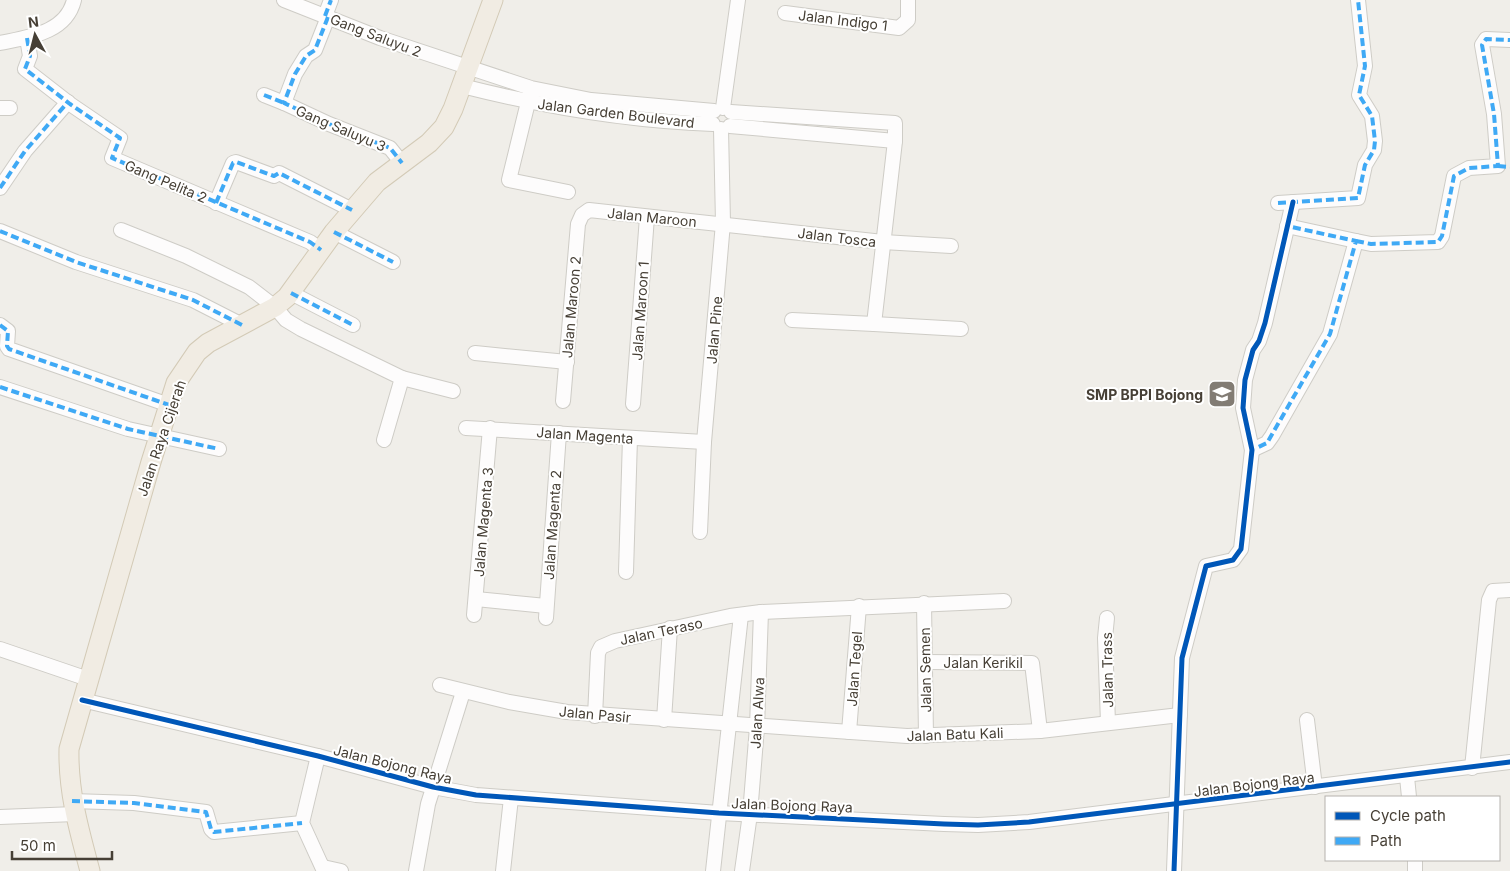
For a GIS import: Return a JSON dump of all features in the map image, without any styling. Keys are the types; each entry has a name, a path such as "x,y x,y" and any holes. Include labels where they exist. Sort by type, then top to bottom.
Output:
{"main road":[{"name":"Jalan Raya Cijerah","path":"90,871 73,808 68,775 69,749 176,383 197,352 208,343 275,307 291,293 334,232 377,182 429,143 444,128 465,78 493,0"}],"street":[{"path":"0,43 27,38 52,29 72,11 74,0"},
{"name":"Gang Saluyu 2","path":"284,0 327,16 465,78"},
{"name":"Gang Saluyu 3","path":"331,0 315,50 306,56 295,74 284,103 329,124 390,148 402,163"},
{"name":"Jalan Pine","path":"700,532 704,442 723,224 722,118 738,0"},
{"name":"Jalan Indigo 1","path":"785,13 899,28 908,20 908,0"},
{"path":"1278,203 1358,198 1365,165 1374,150 1376,140 1372,116 1359,95 1365,66 1358,0"},
{"path":"1287,226 1371,244 1438,242 1442,236 1454,176 1469,168 1504,166 1482,45 1486,39 1492,37 1510,40"},
{"name":"Gang Pelita 2","path":"27,38 30,56 25,69 120,138 112,158 310,242 321,250"},
{"name":"Jalan Garden Boulevard","path":"465,78 531,88 590,100 722,118"},
{"name":"Jalan Garden Boulevard","path":"465,78 528,102 587,113 722,118"},
{"path":"531,88 509,180 568,192"},
{"path":"264,95 284,103"},
{"path":"0,188 25,151 68,102"},
{"path":"722,118 845,119 895,123 895,141 874,324"},
{"path":"722,118 895,141"},
{"path":"844,135 845,119"},
{"path":"216,203 233,163 236,162 274,176 279,172 352,210"},
{"path":"1174,871 1183,649 1206,566 1232,560 1241,549 1252,450 1244,408 1245,380 1252,350 1259,341 1265,323 1293,202"},
{"name":"Jalan Maroon","path":"582,215 589,210 723,224"},
{"name":"Jalan Maroon 2","path":"563,401 578,224 582,215"},
{"name":"Jalan Maroon 1","path":"633,404 647,217"},
{"name":"Jalan Tosca","path":"723,224 883,242 951,246"},
{"path":"120,230 186,256 249,287 275,307 286,320 301,329 402,378 453,391"},
{"path":"0,231 76,262 193,300 224,314 242,325"},
{"path":"334,232 393,262"},
{"path":"1252,450 1267,444 1330,334 1356,241"},
{"path":"291,293 353,325"},
{"path":"792,320 962,329"},
{"path":"0,326 8,331 7,346 9,349 169,405"},
{"path":"475,353 567,362"},
{"path":"384,440 402,378"},
{"path":"0,387 128,429 160,434 218,449"},
{"name":"Jalan Magenta","path":"466,428 704,442"},
{"name":"Jalan Magenta 3","path":"474,615 490,428"},
{"name":"Jalan Magenta 2","path":"476,599 546,612 559,433"},
{"path":"626,572 630,438"},
{"path":"1472,768 1490,600 1493,591 1510,590"},
{"name":"Jalan Teraso","path":"595,716 598,653 601,647 615,640 760,612 924,603 1004,601"},
{"name":"Jalan Semen","path":"924,603 926,736"},
{"name":"Jalan Tegel","path":"849,732 859,606"},
{"name":"Jalan Alwa","path":"742,871 750,814 757,727 760,612"},
{"name":"Jalan Alwa","path":"713,871 741,615"},
{"name":"Jalan Trass","path":"1107,618 1104,638 1108,723"},
{"path":"664,720 670,628"},
{"path":"0,649 88,680"},
{"name":"Jalan Kerikil","path":"926,662 1032,663 1040,731"},
{"name":"Jalan Pasir","path":"440,685 509,702 595,716 728,725"},
{"path":"416,871 433,788 463,692"},
{"name":"Jalan Bojong Raya","path":"82,700 318,756 433,788 511,798 719,813 985,825 1029,822 1407,777 1510,762"},
{"name":"Jalan Batu Kali","path":"728,725 926,736 1040,731 1180,714"},
{"path":"1307,720 1315,787"},
{"path":"318,756 302,824 323,869 340,871"},
{"path":"1407,777 1409,796"},
{"path":"502,871 511,798"},
{"path":"0,817 134,803 206,812 211,829 214,832 302,824"}],"marked path":[{"path":"325,16 331,0"},
{"path":"1278,203 1358,198 1365,165 1374,150 1375,141 1372,116 1359,95 1365,66 1358,0"},
{"path":"328,17 315,50 306,56 295,74 284,103 329,124 390,148 402,163"},
{"path":"27,38 30,56 25,69 70,104 120,138 112,158 310,242 321,250"},
{"path":"1356,241 1371,244 1438,242 1442,236 1454,176 1469,168 1498,166 1494,114 1482,45 1486,39 1510,40"},
{"path":"264,95 284,103"},
{"path":"0,188 25,151 68,102"},
{"path":"216,203 233,163 236,162 274,176 279,173 352,210"},
{"path":"1498,166 1510,167"},
{"path":"1250,446 1252,450 1267,443 1330,334 1356,241 1287,226"},
{"path":"0,231 76,262 193,300 242,325"},
{"path":"334,232 393,262"},
{"path":"291,293 353,325"},
{"path":"0,325 8,331 7,346 9,349 169,405"},
{"path":"0,387 128,429 219,449"},
{"path":"72,801 134,803 206,812 211,829 214,832 302,823"}],"cycle path":[{"path":"1174,871 1182,658 1206,566 1233,560 1241,549 1252,450 1243,408 1245,380 1253,350 1259,341 1265,323 1293,202"},
{"path":"82,700 318,756 433,787 476,795 719,813 944,824 978,825 1029,822 1510,762"}],"place":[{"name":"SMP BPPI Bojong","path":"1222,394"}]}
